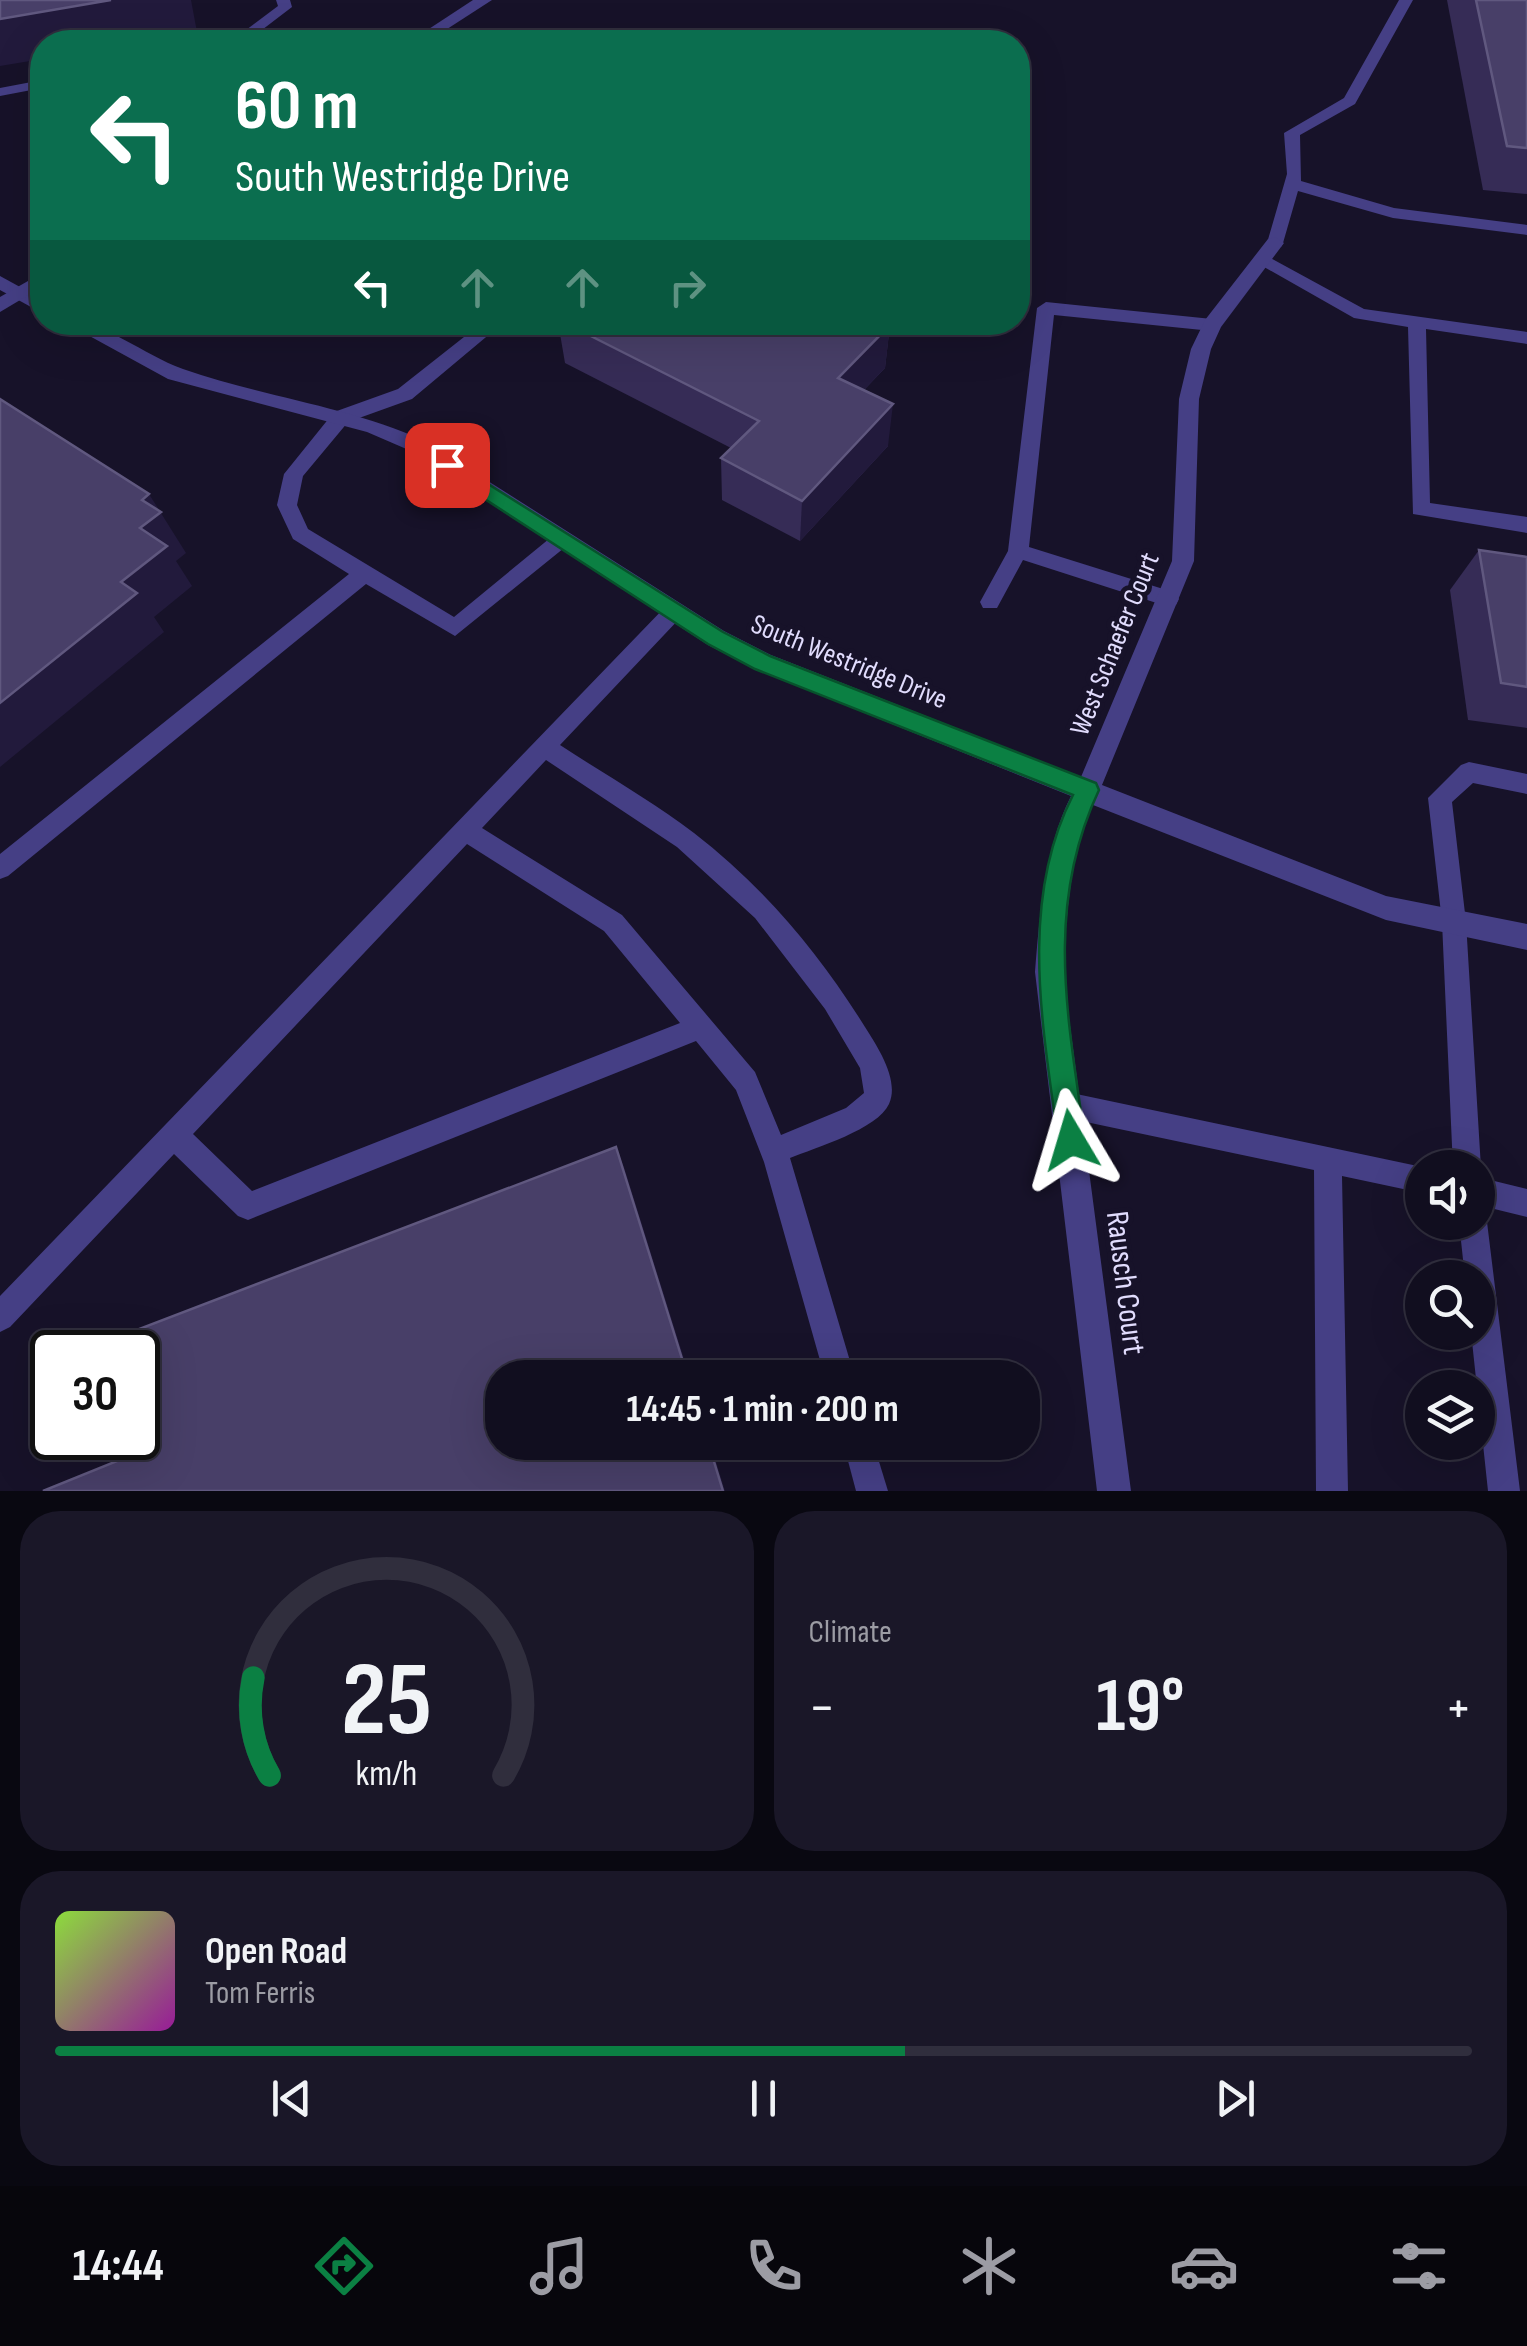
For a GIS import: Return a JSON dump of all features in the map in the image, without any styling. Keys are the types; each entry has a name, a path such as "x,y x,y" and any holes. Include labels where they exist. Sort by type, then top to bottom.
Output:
{"street":[{"path":"436,30 484,0"},
{"name":"West Schaefer Court","path":"1088,790 1183,561 1189,399 1212,326 1269,251"},
{"path":"0,282 30,300"},
{"path":"0,306 30,287"},
{"name":"South Westridge Drive","path":"98,335 174,374 341,417 418,446 674,611 763,662 1344,893 1386,908 1527,937"},
{"name":"Rausch Court","path":"1088,790 1073,819 1059,884 1049,972 1114,1491"}],"lane":[{"path":"253,30 285,7 283,0"},
{"path":"1406,0 1350,101 1292,134 1292,184 1269,251 1360,314 1527,338"},
{"path":"0,92 30,86"},
{"path":"1292,184 1393,212 1527,230"},
{"path":"990,602 1018,550 1046,308 1212,326"},
{"path":"1417,322 1420,509 1527,526"},
{"path":"476,335 405,394 341,417 294,474 286,506 300,534 455,628 562,539"},
{"path":"1018,550 1169,600"},
{"path":"0,868 365,573"},
{"path":"0,1317 674,611"},
{"path":"544,747 686,840 764,910 834,1000 873,1064 878,1099 855,1117 774,1151"},
{"path":"1467,1150 1454,922 1440,798 1469,772 1527,784"},
{"path":"464,830 613,923 746,1081 774,1151 835,1360"},
{"path":"174,1135 248,1206 700,1027"},
{"path":"1067,1104 1405,1175"},
{"path":"1328,1159 1332,1491"},
{"path":"1495,1195 1527,1203"},
{"path":"1474,1240 1504,1491"},
{"path":"863,1460 872,1491"}],"building":[{"path":"0,0 111,0 0,19"},
{"path":"1476,0 1527,0 1527,148 1507,146"},
{"path":"589,335 880,335 838,378 893,404 802,501 721,458 759,421"},
{"path":"0,399 149,494 142,500 161,512 140,528 167,546 121,582 137,593 0,703"},
{"path":"1479,550 1527,557 1527,687 1501,683"},
{"path":"616,1147 682,1360 485,1360 485,1460 714,1460 723,1491 43,1491 120,1460 160,1460 160,1330 136,1330"}],"route":[{"path":"447,465 716,638 763,662 1088,790 1073,819 1056,900 1049,972 1071,1140"}]}
